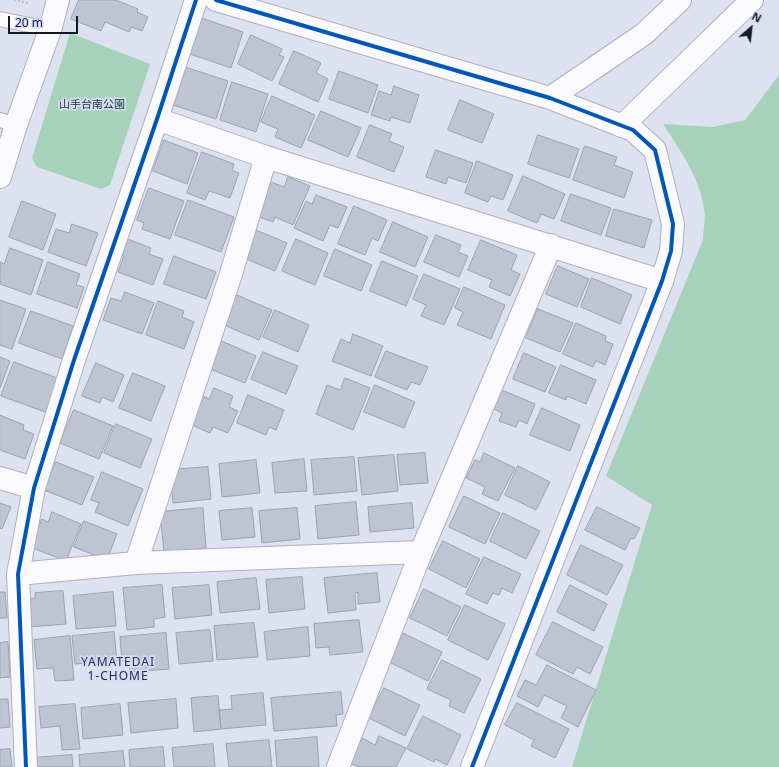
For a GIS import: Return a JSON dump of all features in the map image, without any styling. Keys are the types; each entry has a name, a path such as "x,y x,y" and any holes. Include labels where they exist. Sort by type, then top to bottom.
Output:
{"street":[{"path":"0,177 8,122 51,27 58,0"},
{"path":"26,767 18,574 34,488 74,360 196,0"},
{"path":"216,0 550,98 633,130 655,150 674,224 671,251 662,281 472,767"},
{"path":"550,98 644,34 680,0"},
{"path":"622,126 752,0"},
{"path":"157,118 266,156 662,281"},
{"path":"136,563 230,276 266,156"},
{"path":"338,767 422,552 551,245"},
{"path":"0,478 34,488"},
{"path":"18,574 136,563 422,552"}],"lane":[{"path":"0,19 34,26 51,27"}],"green space":[{"name":"山手台南公園","path":"70,33 150,64 110,185 101,189 37,167 32,158"},
{"path":"779,75 779,767 572,767 652,505 606,476 703,240 705,213 698,186 694,175 663,124 713,127 745,120"}],"building":[{"path":"79,0 116,0 138,9 137,12 148,17 142,31 131,27 129,32 105,22 101,31 71,19"},
{"path":"198,17 243,32 231,68 187,53"},
{"path":"251,35 282,49 279,55 284,57 272,81 238,64"},
{"path":"294,51 321,63 316,73 328,79 318,102 279,84"},
{"path":"185,67 228,81 216,119 173,105"},
{"path":"339,71 378,85 368,113 329,99"},
{"path":"232,82 268,94 256,132 220,120"},
{"path":"394,86 419,95 410,123 391,117 390,121 371,115 379,91 391,95"},
{"path":"272,96 315,115 301,148 275,137 278,129 261,122"},
{"path":"460,100 494,114 482,143 448,130"},
{"path":"321,111 361,128 348,157 308,140"},
{"path":"370,125 392,134 389,141 404,147 394,172 357,157"},
{"path":"538,135 579,149 569,178 528,164"},
{"path":"164,140 198,153 187,184 153,171"},
{"path":"585,146 617,157 614,165 633,172 624,198 573,180"},
{"path":"436,150 473,163 466,183 448,177 446,184 426,177"},
{"path":"202,152 234,164 232,170 239,173 230,198 209,191 205,200 187,193"},
{"path":"477,161 513,175 503,200 491,196 488,202 465,193"},
{"path":"523,176 565,194 554,219 541,214 537,223 508,211"},
{"path":"288,177 310,186 293,225 275,217 273,222 257,216 271,182 284,187"},
{"path":"149,188 184,201 170,239 142,229 144,223 137,220"},
{"path":"571,194 611,208 601,235 561,221"},
{"path":"316,195 347,207 338,228 330,225 323,241 294,228 306,201 312,204"},
{"path":"188,200 234,217 221,252 175,235"},
{"path":"22,201 56,214 43,250 9,237"},
{"path":"354,206 387,220 378,241 372,238 365,255 338,244"},
{"path":"614,209 652,220 644,248 606,236"},
{"path":"393,222 428,237 415,267 380,252"},
{"path":"72,224 98,233 86,266 48,252 56,229 69,233"},
{"path":"251,228 287,243 275,271 239,256"},
{"path":"436,235 461,245 458,252 468,256 459,277 424,262"},
{"path":"125,238 151,248 149,254 163,259 153,285 118,272 124,256 119,254"},
{"path":"296,239 328,253 315,285 282,271"},
{"path":"481,240 517,255 511,270 520,274 510,296 489,287 492,280 468,270"},
{"path":"10,248 43,260 31,295 0,284 0,262 4,264"},
{"path":"335,249 372,265 361,291 324,276"},
{"path":"174,256 216,272 206,299 164,284"},
{"path":"382,261 418,276 406,306 370,291"},
{"path":"48,262 80,274 76,285 84,287 77,308 37,294"},
{"path":"558,266 589,279 577,307 546,294"},
{"path":"424,274 460,289 444,325 421,316 426,305 413,299"},
{"path":"592,278 632,295 620,324 581,307"},
{"path":"464,287 505,305 491,339 457,325 463,312 455,308"},
{"path":"125,292 154,303 142,334 103,320 111,298 121,301"},
{"path":"237,295 272,310 259,340 224,325"},
{"path":"0,300 26,309 12,349 0,345"},
{"path":"158,301 184,311 182,317 194,322 184,349 146,335"},
{"path":"538,309 573,323 560,352 526,338"},
{"path":"275,310 309,325 298,352 263,337"},
{"path":"31,311 73,326 62,359 19,343"},
{"path":"576,323 606,336 605,341 613,344 605,365 596,361 593,367 563,354"},
{"path":"353,334 383,346 371,376 332,361 341,339 350,343"},
{"path":"217,339 256,356 245,383 205,367"},
{"path":"386,351 428,367 420,385 411,382 407,390 375,377"},
{"path":"263,352 298,366 286,394 251,379"},
{"path":"524,353 556,367 545,392 513,379"},
{"path":"0,357 10,361 0,388"},
{"path":"14,362 60,379 48,413 1,396"},
{"path":"96,363 124,375 113,402 102,397 100,403 82,396"},
{"path":"561,365 596,380 586,404 567,396 566,400 549,393"},
{"path":"133,373 165,386 151,421 119,408"},
{"path":"345,378 370,388 353,430 316,414 327,385 340,390"},
{"path":"375,385 415,402 404,428 364,412"},
{"path":"214,388 233,396 229,407 238,411 228,433 213,427 210,433 189,424 201,395 209,399"},
{"path":"502,390 535,404 527,424 519,420 516,427 499,421 502,413 494,409"},
{"path":"248,395 284,410 276,430 269,427 266,435 237,423"},
{"path":"542,408 580,425 570,451 530,435"},
{"path":"74,410 113,426 99,459 60,443"},
{"path":"0,415 24,425 23,430 34,434 25,459 0,450"},
{"path":"116,424 152,439 140,468 104,453"},
{"path":"425,453 428,483 400,485 397,455"},
{"path":"484,453 515,468 498,501 482,494 485,487 466,478 475,460 480,462"},
{"path":"394,455 398,491 362,495 358,458"},
{"path":"354,457 357,491 314,495 311,460"},
{"path":"304,459 307,491 275,493 272,463"},
{"path":"256,460 260,493 222,497 219,464"},
{"path":"56,462 94,477 82,505 44,490"},
{"path":"518,466 550,482 536,510 505,495"},
{"path":"208,467 211,499 173,503 170,470"},
{"path":"102,472 143,489 128,526 95,512 99,503 91,500"},
{"path":"464,496 500,513 485,544 449,527"},
{"path":"356,502 359,535 318,539 315,506"},
{"path":"0,503 11,507 2,529 0,528"},
{"path":"412,503 414,528 370,532 368,507"},
{"path":"597,507 640,528 634,539 631,538 625,550 585,530"},
{"path":"203,508 206,548 164,552 160,512"},
{"path":"252,508 255,537 222,540 219,511"},
{"path":"297,508 300,539 262,543 259,511"},
{"path":"52,512 81,524 66,561 30,547 42,519 48,522"},
{"path":"503,513 540,531 526,559 490,541"},
{"path":"84,521 117,534 107,560 74,547"},
{"path":"443,541 480,559 466,588 429,569"},
{"path":"581,545 623,565 607,595 567,575"},
{"path":"484,557 521,574 512,593 502,588 499,595 493,593 487,604 466,594"},
{"path":"377,573 380,602 358,604 358,592 355,593 356,610 328,613 324,578"},
{"path":"302,577 305,609 269,613 266,580"},
{"path":"256,578 260,609 220,613 217,582"},
{"path":"162,585 165,617 154,619 154,627 127,630 123,588"},
{"path":"209,585 212,615 175,619 172,588"},
{"path":"570,585 607,604 594,631 557,612"},
{"path":"424,589 461,607 447,636 410,618"},
{"path":"63,591 66,624 29,627 26,599 35,598 35,593"},
{"path":"0,592 5,592 7,618 0,618"},
{"path":"113,592 116,626 76,629 73,596"},
{"path":"465,605 505,624 488,660 448,640"},
{"path":"359,620 363,652 330,655 329,647 316,648 314,624"},
{"path":"553,622 603,647 590,674 577,667 573,674 536,655"},
{"path":"254,623 258,657 217,660 214,626"},
{"path":"308,627 310,656 267,660 264,632"},
{"path":"210,630 213,661 179,664 176,633"},
{"path":"114,632 117,661 75,664 72,636"},
{"path":"166,633 169,669 130,672 129,660 122,661 120,637"},
{"path":"403,633 442,652 428,681 389,662"},
{"path":"70,636 74,680 55,681 53,668 37,669 34,640"},
{"path":"8,642 10,677 0,678 0,643"},
{"path":"442,660 481,679 464,713 449,706 451,700 427,689"},
{"path":"547,665 596,690 578,727 561,718 567,706 544,695 538,707 517,696 525,680 536,685"},
{"path":"384,688 420,705 405,736 369,718"},
{"path":"341,692 343,714 336,715 337,726 274,731 271,698"},
{"path":"263,693 266,725 221,729 219,710 232,709 231,696"},
{"path":"218,696 221,729 194,732 191,698"},
{"path":"0,699 8,699 10,727 0,728"},
{"path":"176,699 178,728 131,733 128,703"},
{"path":"517,703 569,729 555,758 531,746 534,740 505,725"},
{"path":"75,704 80,749 62,750 60,726 41,728 39,707"},
{"path":"120,704 123,735 83,739 81,708"},
{"path":"423,716 461,735 447,765 435,759 434,762 407,749"},
{"path":"379,736 406,748 396,767 359,767 350,763 362,738 375,745"},
{"path":"317,737 319,767 277,767 275,741"},
{"path":"269,740 272,767 229,767 226,744"},
{"path":"213,744 215,767 174,767 172,748"},
{"path":"163,747 165,767 130,767 129,750"},
{"path":"10,749 12,767 0,767 0,750"},
{"path":"123,751 125,767 80,767 79,755"},
{"path":"72,755 73,767 34,767 33,758"}],"cycle path":[{"path":"26,767 18,574 34,488 74,360 157,119 196,0"},
{"path":"216,0 550,98 633,130 655,150 673,224 671,251 662,281 472,767"}],"district":[{"name":"YAMATEDAI 1-CHOME","path":"118,670"}]}
